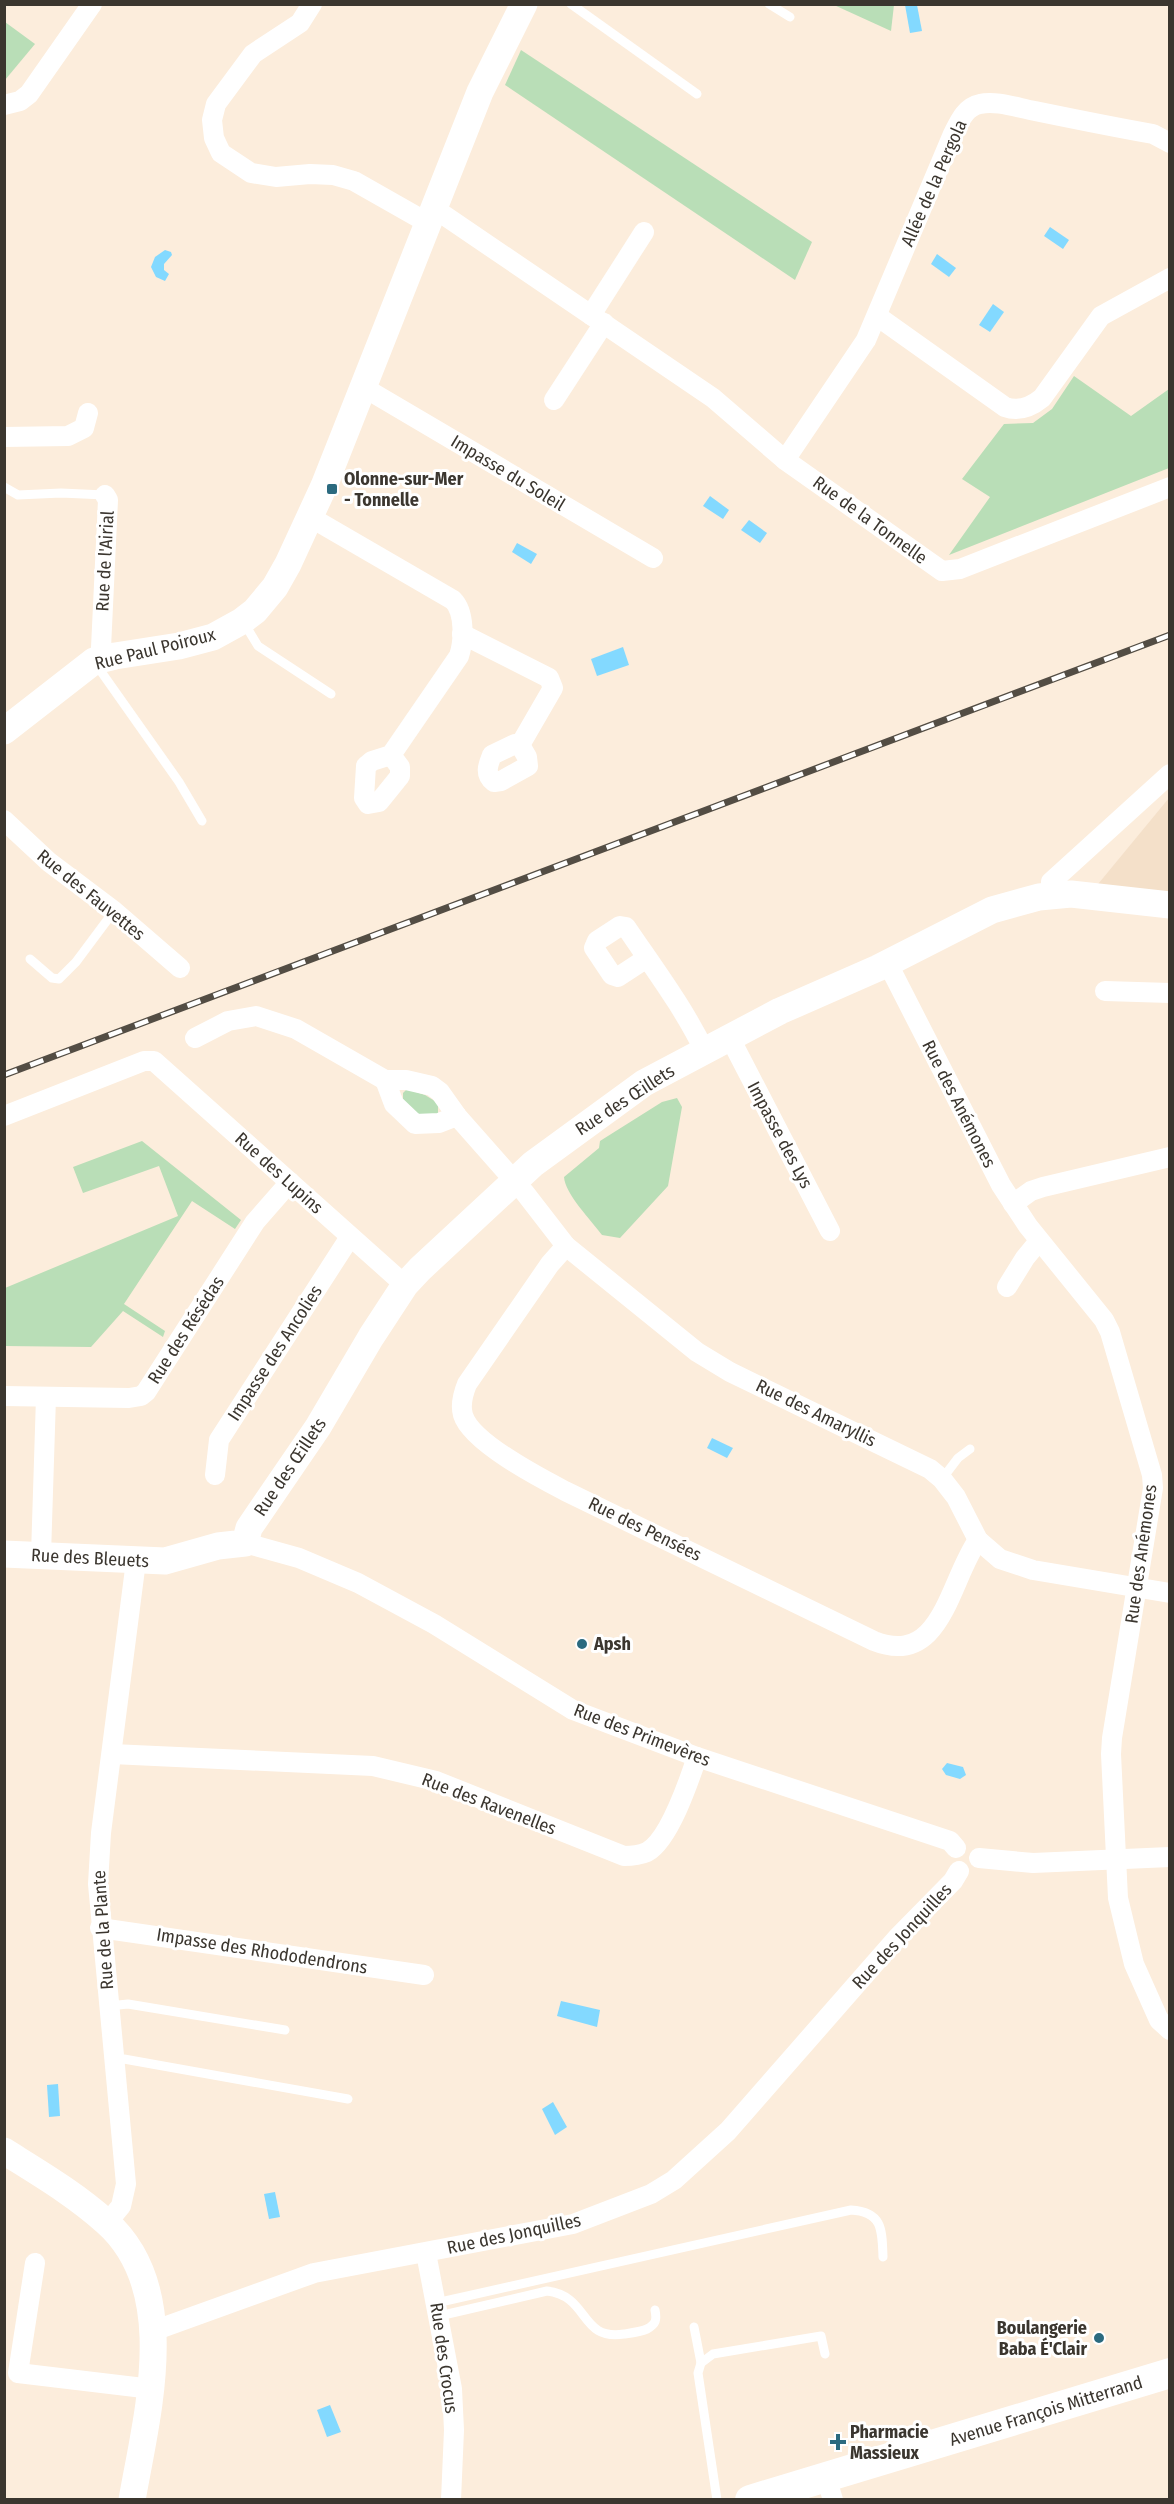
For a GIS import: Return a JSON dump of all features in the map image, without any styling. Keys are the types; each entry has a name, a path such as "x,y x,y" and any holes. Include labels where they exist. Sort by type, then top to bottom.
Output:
{"main road":[{"name":"Avenue François Mitterrand","path":"750,2499 829,2488 1170,2373"}],"street":[{"path":"4,105 20,101 29,94 92,4"},
{"name":"Rue de la Tonnelle","path":"312,4 300,23 253,54 216,105 212,120 214,138 221,153 251,173 276,177 310,174 333,175 354,181 431,216 597,319 713,398 785,460 942,571 960,569 1170,487"},
{"name":"Rue Paul Poiroux","path":"4,731 98,660 213,637 243,621 255,611 275,587 310,517 480,92 524,4"},
{"name":"Allée de la Pergola","path":"785,460 866,340 963,115 978,104 988,103 1153,134 1170,143"},
{"path":"554,400 645,232"},
{"path":"877,316 1005,406 1016,410 1034,405 1042,398 1101,316 1170,278"},
{"name":"Impasse du Soleil","path":"363,387 653,558"},
{"path":"4,437 68,436 84,428 88,413"},
{"name":"Rue de l'Airial","path":"98,660 101,648 108,500 105,495"},
{"path":"310,517 453,600 460,610 462,648 459,656 391,755"},
{"path":"462,634 549,678 553,683 553,688 520,745"},
{"path":"1051,895 1051,882 1170,774"},
{"name":"Rue des Fauvettes","path":"4,820 49,862 114,911 180,968"},
{"name":"Rue des Œillets","path":"245,1543 249,1528 318,1427 371,1337 405,1285 432,1255 541,1157 636,1089 780,1011 992,910 1051,895 1087,896 1170,905"},
{"path":"647,958 705,1052"},
{"name":"Rue des Anémones","path":"887,962 1001,1185 1039,1241 1104,1320 1110,1332 1152,1475 1154,1488 1112,1738 1118,1898 1134,1964 1159,2020 1170,2030"},
{"path":"1105,991 1170,993"},
{"path":"195,1038 228,1021 256,1016 296,1029 385,1080 394,1104 415,1124 439,1123 457,1116"},
{"name":"Impasse des Lys","path":"730,1038 830,1231"},
{"name":"Rue des Lupins","path":"4,1116 144,1062 154,1061 405,1285"},
{"name":"Rue des Amaryllis","path":"385,1080 406,1080 432,1086 440,1092 457,1116 514,1181 566,1246 711,1362 920,1463 942,1479 956,1497 978,1540 1000,1559 1033,1570 1170,1593"},
{"path":"1013,1204 1031,1191 1043,1187 1170,1157"},
{"name":"Rue des Résédas","path":"4,1396 134,1398 146,1392 255,1222 290,1182"},
{"name":"Impasse des Ancolies","path":"215,1474 219,1440 350,1237"},
{"path":"1007,1287 1039,1241"},
{"name":"Rue des Pensées","path":"566,1246 550,1264 467,1384 461,1404 463,1415 469,1428 488,1444 541,1479 864,1636 893,1647 905,1647 917,1643 935,1626 978,1540"},
{"path":"41,1555 46,1397"},
{"name":"Rue des Bleuets","path":"4,1554 165,1561 218,1546 245,1543"},
{"name":"Rue des Primevères","path":"245,1543 298,1558 358,1583 434,1624 573,1710 697,1757 950,1841 956,1848"},
{"name":"Rue de la Plante","path":"107,2223 121,2206 126,2184 100,1928 98,1884 100,1842 136,1561"},
{"name":"Rue des Ravenelles","path":"112,1754 373,1766 399,1771 436,1781 624,1856 647,1852 664,1833 697,1757"},
{"path":"963,1845 972,1846 979,1858 973,1870 959,1871 952,1862 952,1853 963,1845"},
{"path":"979,1858 1033,1863 1170,1857"},
{"name":"Rue des Jonquilles","path":"153,2331 314,2273 573,2224 651,2194 674,2180 728,2131 897,1938 953,1881 959,1871"},
{"name":"Impasse des Rhododendrons","path":"100,1928 424,1976"},
{"path":"4,2151 60,2186 107,2223 127,2247 139,2271 147,2293 153,2331 152,2389 132,2499"},
{"name":"Rue des Crocus","path":"426,2253 452,2389 454,2430 451,2499"},
{"path":"35,2263 18,2373 152,2389"}],"lane":[{"path":"571,4 697,94"},
{"path":"769,4 790,17"},
{"name":"Rue de l'Airial","path":"4,487 18,495 60,493 105,495"},
{"path":"243,621 258,646 331,694"},
{"path":"98,660 179,782 202,821"},
{"path":"30,959 52,978 59,979 76,962 114,911"},
{"path":"942,1479 958,1458 970,1449"},
{"path":"109,2006 128,2004 285,2030"},
{"path":"114,2060 124,2059 348,2099"},
{"path":"438,2310 851,2210 872,2214 878,2221 883,2257"},
{"path":"438,2310 547,2291 557,2292 570,2299 598,2333 607,2336 644,2331 657,2319 655,2310"},
{"path":"694,2327 700,2363 698,2373 717,2499"},
{"path":"700,2363 713,2354 821,2336 825,2354"}],"shaded area":[{"path":"1169,798 1169,899 1094,889"}],"green space":[{"path":"834,5 894,5 891,31"},
{"path":"5,22 35,44 5,80"},
{"path":"521,50 812,242 795,280 505,85"},
{"path":"1074,376 1131,416 1169,389 1169,468 949,555 990,497 962,479 1004,424 1033,423 1052,409"},
{"path":"407,1089 425,1095 438,1103 438,1114 422,1119 403,1100 403,1093"},
{"path":"677,1098 682,1107 668,1186 620,1238 602,1235 574,1199 564,1177 599,1148 600,1141 662,1102"},
{"path":"142,1141 241,1220 235,1229 192,1201 124,1304 165,1331 163,1337 123,1311 91,1347 5,1346 5,1288 178,1216 159,1166 83,1193 73,1167"}],"water":[{"path":"905,5 917,5 922,31 910,33"},
{"path":"1050,227 1069,240 1063,249 1044,236"},
{"path":"165,250 171,252 172,255 164,264 164,270 169,274 165,281 156,277 151,267 155,257"},
{"path":"937,254 956,268 949,277 931,264"},
{"path":"993,304 1004,312 990,332 979,325"},
{"path":"710,496 729,510 723,519 703,506"},
{"path":"749,520 767,533 760,543 741,530"},
{"path":"517,543 537,554 531,564 512,552"},
{"path":"623,647 629,665 597,676 591,659"},
{"path":"712,1438 733,1448 727,1458 707,1448"},
{"path":"947,1763 963,1767 966,1775 960,1779 946,1775 942,1769"},
{"path":"561,2001 600,2010 597,2027 557,2016"},
{"path":"58,2084 60,2116 49,2117 47,2085"},
{"path":"553,2102 567,2127 555,2135 542,2109"},
{"path":"275,2192 280,2217 269,2219 264,2194"},
{"path":"330,2405 341,2432 327,2437 317,2410"}],"railway":[{"path":"4,1075 1170,635"}],"place":[{"name":"Olonne-sur-Mer - Tonnelle","path":"332,489"},
{"name":"Apsh","path":"582,1644"},
{"name":"Boulangerie Baba É'Clair","path":"1099,2338"},
{"name":"Pharmacie Massieux","path":"838,2442"}]}
